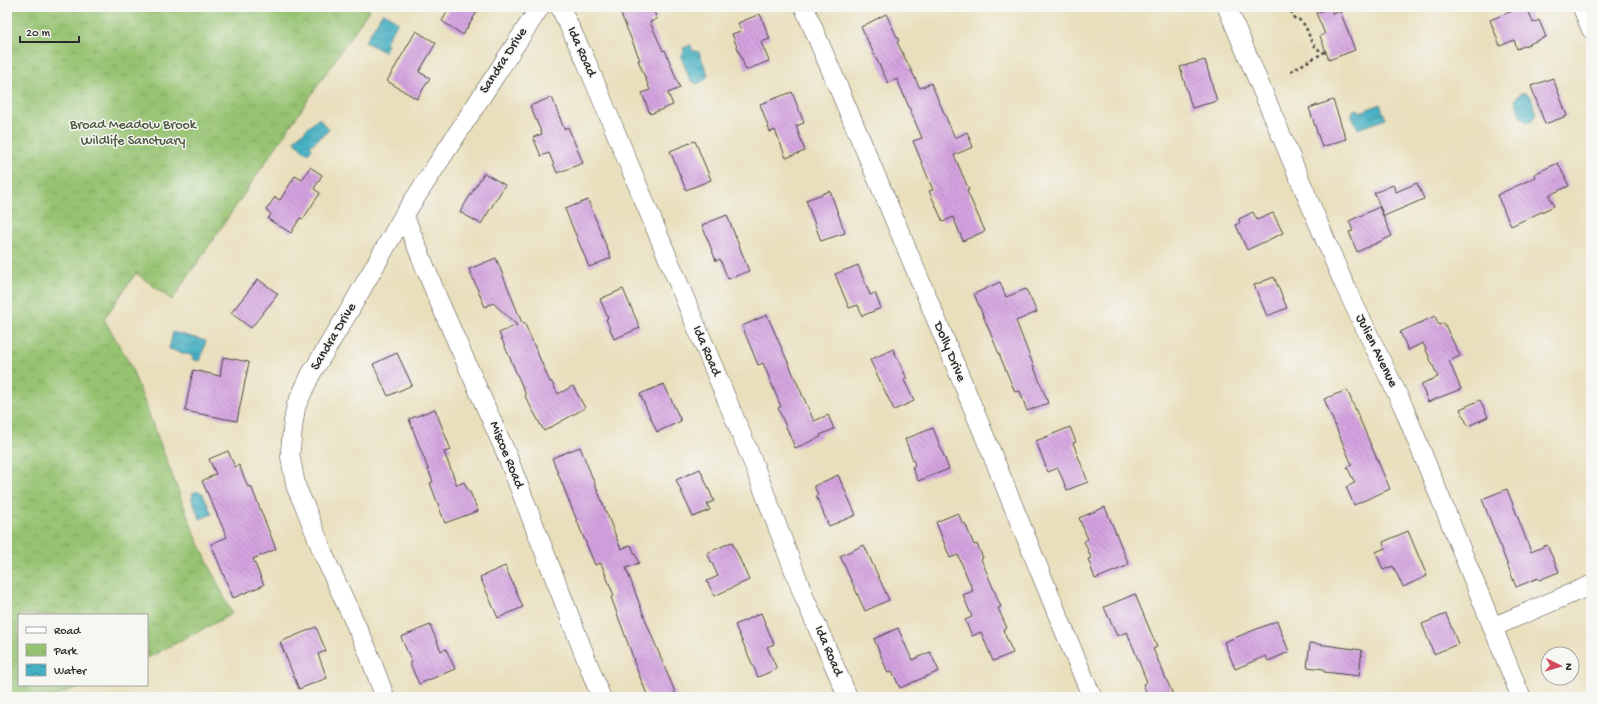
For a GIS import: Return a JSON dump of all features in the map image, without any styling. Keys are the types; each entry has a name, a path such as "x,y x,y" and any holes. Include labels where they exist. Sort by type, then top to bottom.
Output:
{"street":[{"name":"Sandra Drive","path":"385,697 366,649 296,487 290,455 296,406 311,374 404,215 540,7"},
{"name":"Ida Road","path":"560,7 586,61 754,465 805,599 848,697"},
{"name":"Dolly Drive","path":"804,7 868,155 1092,697"},
{"name":"Julien Avenue","path":"1227,7 1344,284 1402,406 1521,697"},
{"path":"1582,7 1591,29"},
{"name":"Miscoe Road","path":"404,215 438,299 506,453 601,697"},
{"path":"1493,627 1591,585"}],"path":[{"path":"1291,11 1294,18 1301,19 1306,25 1310,40 1316,48 1325,53 1291,71"}],"green space":[{"name":"Broad Meadow Brook Wildlife Sanctuary","path":"7,7 371,7 172,300 136,273 104,319 130,364 195,535 232,614 148,657 148,614 18,614 18,686 80,686 54,697 7,697"}],"water":[{"path":"383,12 398,22 385,43 388,45 384,52 365,42"},
{"path":"691,45 692,50 699,52 708,75 705,80 697,84 690,80 681,57 684,52 683,48"},
{"path":"1520,93 1526,93 1531,97 1537,114 1532,121 1526,122 1521,118 1515,100"},
{"path":"1380,104 1386,119 1358,129 1351,115 1353,114 1352,111 1358,109 1360,112"},
{"path":"319,118 329,130 310,146 312,149 308,153 306,151 304,152 294,140"},
{"path":"173,332 206,341 199,361 192,359 193,356 169,349"},
{"path":"198,491 200,493 202,492 212,514 200,519 191,498 193,497 192,493"}],"building":[{"path":"450,7 480,7 463,35 442,21"},
{"path":"618,7 652,7 657,19 650,22 663,51 665,50 680,88 668,93 673,105 650,114 642,93 650,90 638,60 640,60"},
{"path":"1522,7 1527,7 1533,23 1539,20 1546,37 1517,49 1514,40 1500,46 1490,20"},
{"path":"1330,8 1333,14 1340,11 1355,50 1329,60 1320,36 1325,34 1316,13"},
{"path":"760,14 770,39 761,42 769,61 746,70 732,34 741,31 738,23"},
{"path":"886,14 899,41 897,42 920,88 931,83 955,138 967,132 973,147 954,155 969,190 967,191 985,231 963,241 953,217 943,222 929,191 933,190 913,141 922,138 897,79 888,83 861,27"},
{"path":"416,31 436,43 419,72 430,78 417,99 387,81"},
{"path":"1205,60 1217,101 1192,108 1180,67"},
{"path":"1553,78 1567,116 1545,124 1531,86"},
{"path":"792,92 804,123 796,126 805,151 786,158 775,130 770,132 760,104"},
{"path":"552,97 564,129 568,127 583,163 557,173 549,153 541,156 533,137 542,134 530,106"},
{"path":"1333,100 1346,139 1322,147 1309,108"},
{"path":"695,141 711,180 686,190 670,151"},
{"path":"1558,163 1569,186 1549,195 1554,206 1511,226 1497,195 1536,177 1534,174"},
{"path":"310,167 322,175 314,189 320,193 303,219 300,218 291,233 268,219 271,214 266,210 275,197 280,200 295,176 302,180"},
{"path":"484,173 505,185 481,224 460,212"},
{"path":"1417,183 1424,199 1384,216 1374,193 1393,185 1396,192"},
{"path":"830,191 845,233 821,241 806,200"},
{"path":"588,200 611,258 589,267 565,209"},
{"path":"1379,207 1392,236 1357,252 1349,232 1353,231 1349,221"},
{"path":"1253,212 1257,220 1273,213 1283,233 1247,250 1236,225 1240,222 1239,219"},
{"path":"727,215 749,271 728,279 720,259 716,261 702,225"},
{"path":"496,258 522,323 524,322 550,382 551,381 558,394 573,386 585,408 544,431 525,396 526,395 499,333 517,325 493,303 485,307 469,269"},
{"path":"858,265 870,295 875,293 881,308 862,316 858,305 849,308 835,274"},
{"path":"1274,277 1287,308 1267,316 1254,285"},
{"path":"258,279 278,294 251,328 231,313"},
{"path":"1000,282 1006,297 1026,289 1037,312 1016,321 1048,403 1027,411 1020,391 1015,392 974,294"},
{"path":"623,289 640,328 614,339 606,319 608,318 600,299"},
{"path":"767,315 814,421 828,415 834,429 820,435 821,437 795,448 778,408 781,407 763,363 758,365 742,326"},
{"path":"1435,316 1439,325 1444,323 1460,356 1449,361 1461,389 1428,402 1421,384 1438,377 1423,343 1408,350 1400,332"},
{"path":"893,349 907,379 904,380 914,401 894,410 870,360"},
{"path":"397,353 412,385 388,396 373,364"},
{"path":"223,357 249,362 237,421 185,411 193,370 220,376"},
{"path":"664,384 681,421 657,432 640,394"},
{"path":"1347,390 1390,489 1354,505 1346,487 1355,483 1347,467 1352,465 1324,399"},
{"path":"1480,400 1488,417 1468,426 1460,409"},
{"path":"435,409 451,450 444,452 457,485 464,482 478,511 445,523 430,483 433,482 409,419"},
{"path":"1070,427 1076,442 1073,443 1088,482 1067,490 1058,468 1048,472 1036,441"},
{"path":"933,428 949,469 918,481 912,467 915,465 905,439"},
{"path":"580,447 621,549 631,545 639,563 626,568 677,697 648,697 633,660 611,597 614,596 601,563 595,565 552,458"},
{"path":"228,451 235,467 239,465 248,487 251,486 276,549 253,559 264,585 233,598 211,544 227,537 202,481 216,474 209,459"},
{"path":"700,469 714,501 707,504 710,510 693,517 676,480"},
{"path":"838,475 856,515 829,526 816,496 818,495 814,486"},
{"path":"1507,489 1531,552 1547,545 1559,572 1539,580 1538,578 1516,587 1482,499"},
{"path":"1105,507 1129,565 1095,579 1088,559 1091,558 1084,541 1088,539 1079,518"},
{"path":"958,513 963,524 965,523 974,545 977,544 983,558 981,559 1001,607 998,608 1007,628 1003,630 1013,653 993,661 981,632 972,636 965,620 972,617 963,595 973,591 958,555 950,558 936,522"},
{"path":"1408,531 1427,576 1403,587 1393,566 1383,570 1376,552 1385,548 1383,542"},
{"path":"732,542 749,580 714,596 707,581 718,576 707,553"},
{"path":"864,545 889,600 865,611 840,556"},
{"path":"505,566 523,607 498,618 480,577"},
{"path":"1135,594 1157,647 1153,649 1174,697 1148,697 1143,684 1147,682 1127,632 1117,636 1104,607"},
{"path":"761,613 774,644 767,647 777,669 758,677 735,625"},
{"path":"1446,614 1458,644 1434,654 1422,624"},
{"path":"1277,621 1289,652 1268,661 1266,656 1235,669 1224,642"},
{"path":"430,625 441,651 446,649 455,669 419,684 410,664 412,663 401,637"},
{"path":"316,627 326,651 318,654 327,678 299,689 280,642"},
{"path":"898,628 912,660 930,652 939,671 900,688 892,671 888,673 874,639"},
{"path":"1310,643 1362,650 1359,676 1324,672 1324,669 1307,667"}]}
